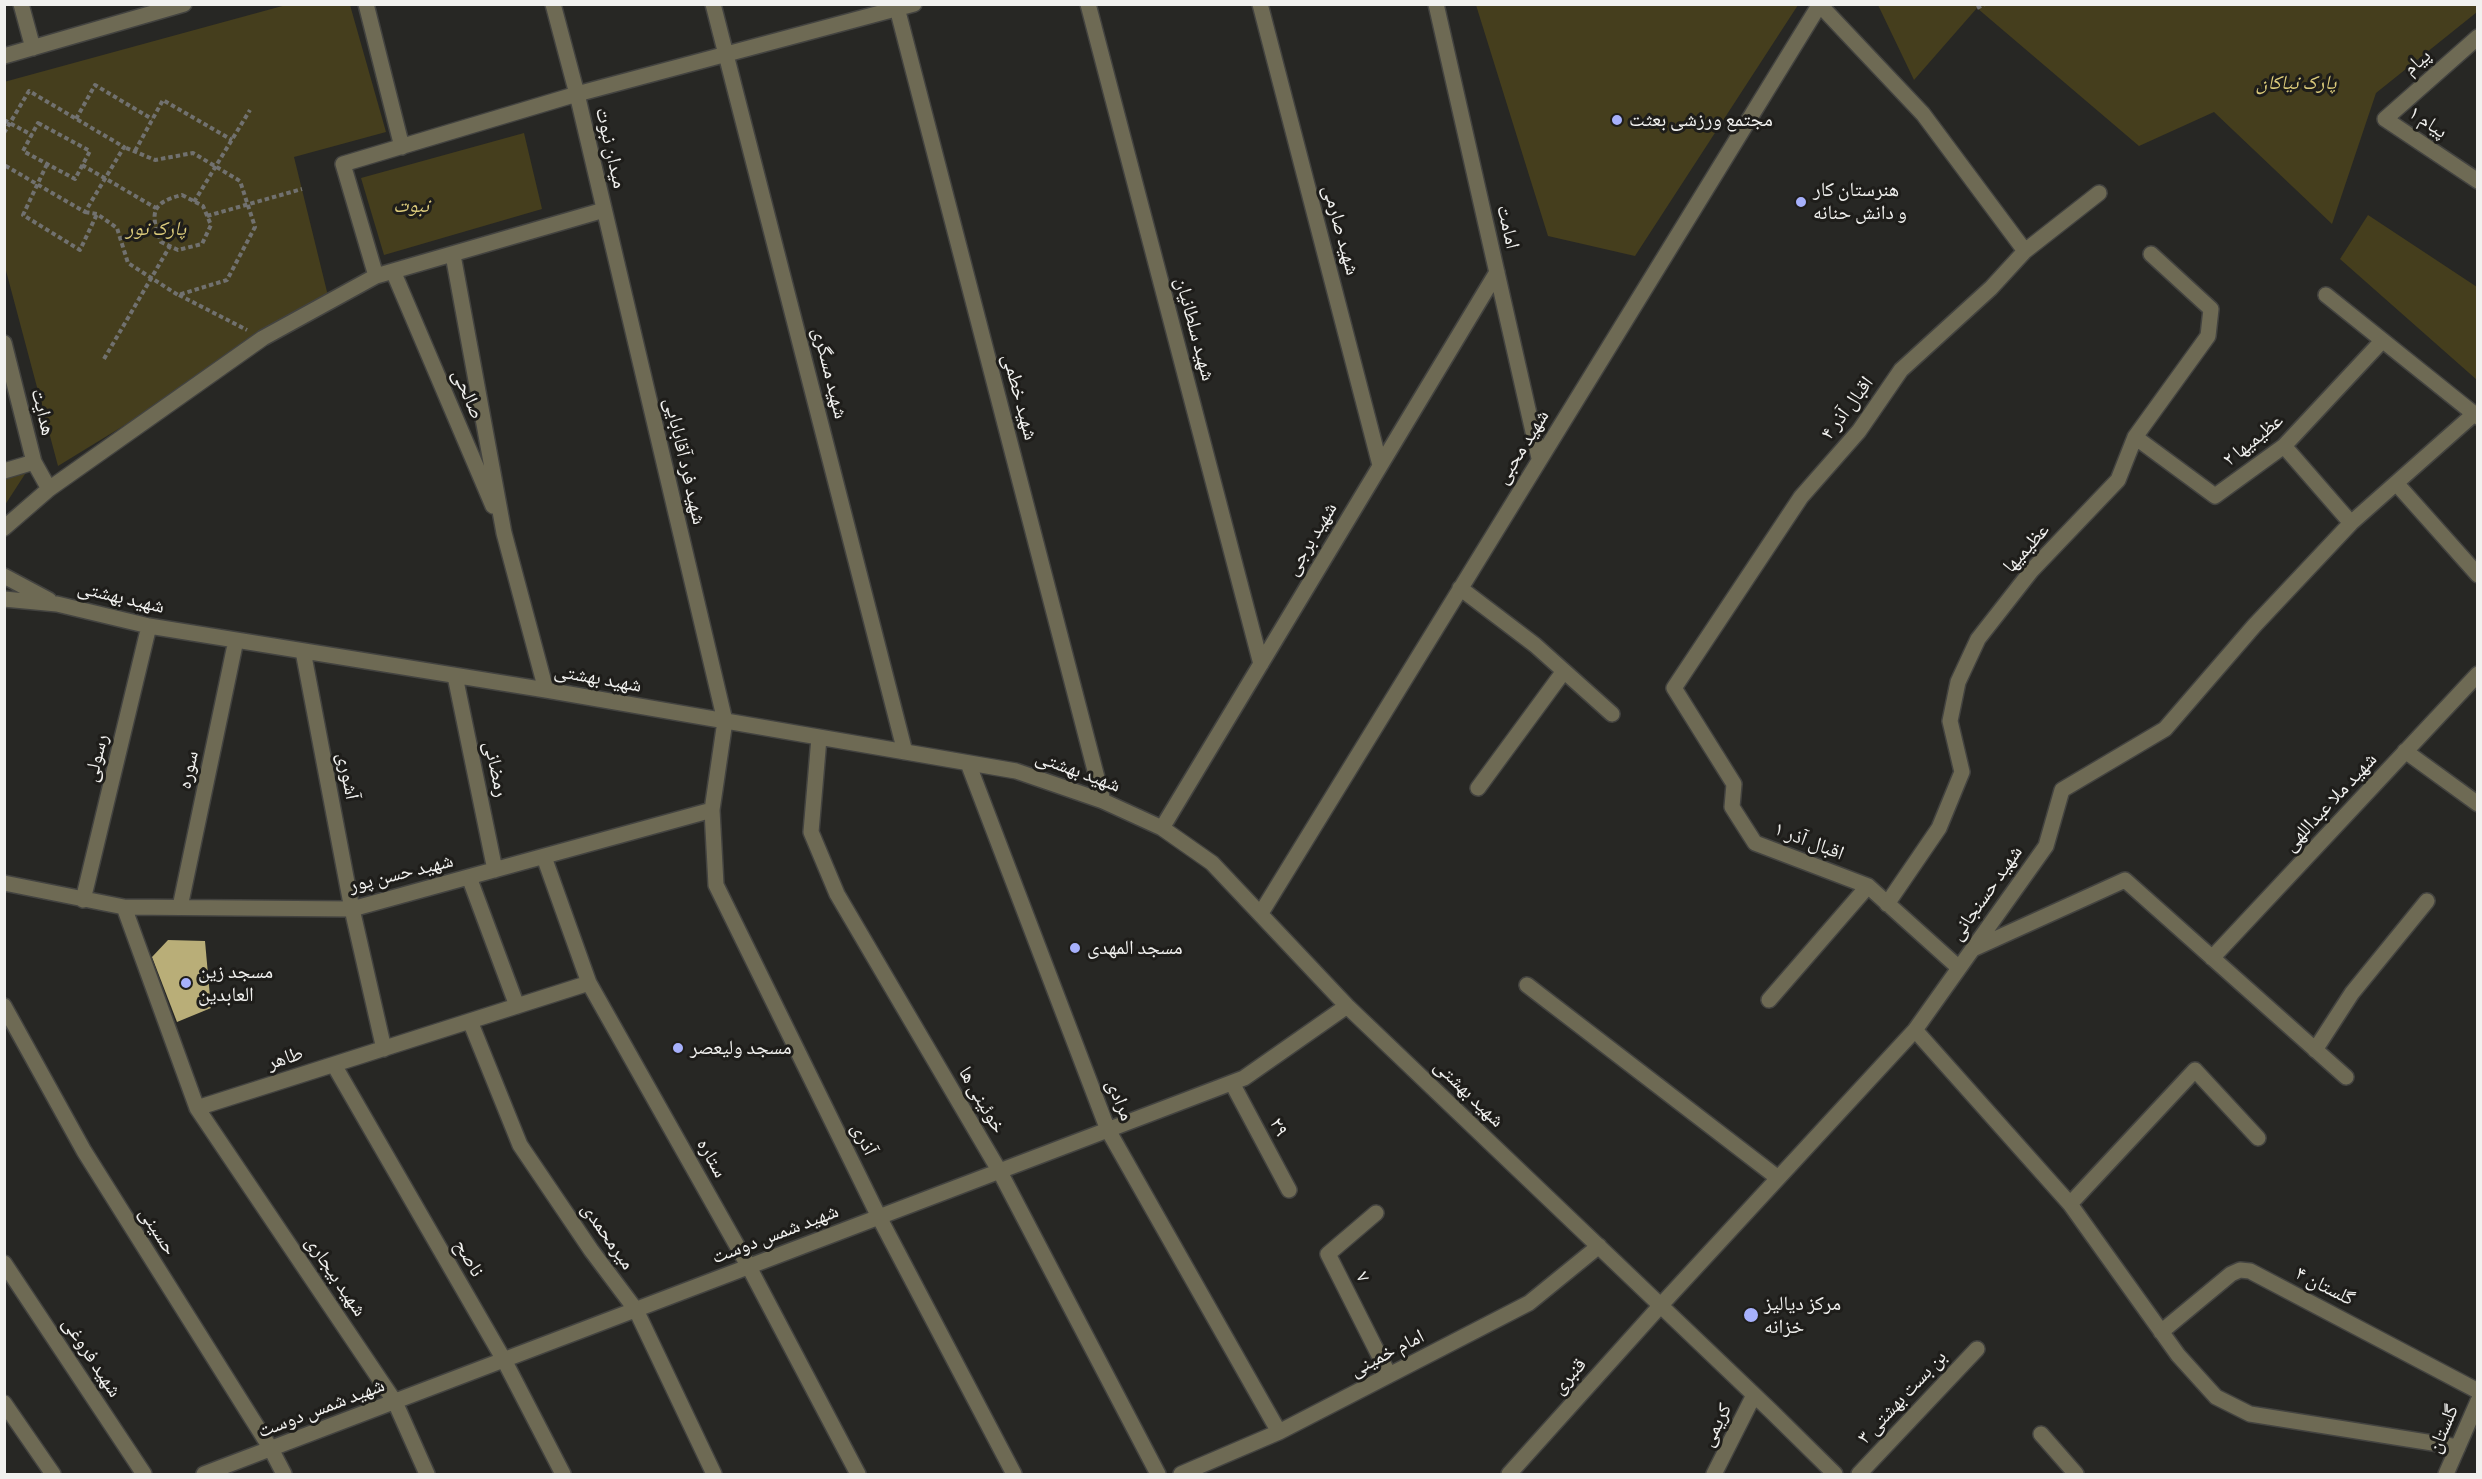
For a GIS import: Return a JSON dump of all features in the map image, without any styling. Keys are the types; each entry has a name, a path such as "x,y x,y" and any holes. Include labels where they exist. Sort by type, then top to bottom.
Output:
{"street":[{"path":"21,4 33,48"},
{"path":"4,56 184,4"},
{"path":"366,4 402,147"},
{"path":"554,4 577,94 914,4"},
{"name":"شهید مسگری","path":"713,4 905,752"},
{"name":"شهید سلطانیان","path":"1088,4 1261,664"},
{"name":"شهید صارمی","path":"1260,4 1380,465"},
{"name":"امامت","path":"1436,4 1539,458"},
{"path":"1820,5 1923,114 2025,251"},
{"name":"شهید محبی","path":"1261,913 1539,458 1820,5"},
{"name":"شهید خطمی","path":"896,7 1103,801"},
{"name":"پیام","path":"2385,119 2478,37"},
{"name":"میدان نبوت","path":"577,94 604,210 376,276 343,164 577,94"},
{"name":"پیام ۱","path":"2385,119 2478,181"},
{"name":"اقبال آذر ۴","path":"1674,688 1801,497 1859,431 1901,370 1991,288 2025,251 2099,193"},
{"name":"شهید فرد آقابابایی","path":"604,210 725,721"},
{"name":"عظیمیها","path":"1887,904 1939,828 1962,771 1950,721 1958,682 1977,639 2032,570 2118,480 2136,437 2208,336 2211,309 2151,254"},
{"name":"صالحی","path":"453,255 504,533 546,690"},
{"name":"صالحی","path":"393,271 504,533"},
{"name":"شهید برجی","path":"1161,828 1497,272"},
{"path":"4,528 49,489 263,338 376,276"},
{"path":"2325,295 2476,416"},
{"name":"عظیمیها ۲","path":"2136,437 2215,496 2284,446 2382,340"},
{"name":"هدایت","path":"4,343 34,462 49,489"},
{"name":"شهید حسنجانی","path":"1661,1305 1915,1030 2046,846 2062,790 2165,729 2254,626 2350,523 2476,416"},
{"path":"2284,446 2350,523"},
{"path":"4,471 34,462"},
{"path":"2396,483 2478,575"},
{"name":"شهید بهشتی","path":"4,576 57,604"},
{"path":"1460,588 1534,645 1612,714"},
{"name":"شهید بهشتی","path":"4,599 57,604 149,626 546,690 1016,771 1103,801 1161,828 1212,863 1347,1006 1661,1305 1834,1474"},
{"name":"رسولی","path":"83,900 149,626"},
{"name":"سوره","path":"180,907 236,640"},
{"name":"آشوری","path":"303,651 352,909 384,1049"},
{"path":"1478,788 1564,671"},
{"name":"شهید ملا عبداللهی","path":"2212,958 2478,674"},
{"name":"رمضانی","path":"455,676 495,870"},
{"name":"اقبال آذر ۱","path":"1674,688 1734,784 1732,807 1755,843 1868,886 1959,968"},
{"path":"712,810 725,721"},
{"name":"خوئینی ها","path":"819,738 811,832 837,894 1000,1172 1158,1474"},
{"path":"2406,751 2478,804"},
{"name":"مرادی","path":"968,763 1108,1130 1279,1432"},
{"name":"شهید حسن پور","path":"4,883 124,907 352,909 712,810"},
{"name":"آذری","path":"712,810 716,885 879,1217 1014,1474"},
{"name":"ستاره","path":"544,857 589,983 749,1267 858,1474"},
{"path":"469,877 517,1006"},
{"path":"1973,949 2125,880 2346,1077"},
{"path":"1769,1000 1868,886"},
{"path":"2315,1050 2352,993 2427,901"},
{"path":"124,907 197,1108"},
{"name":"طاهر","path":"197,1108 589,983"},
{"path":"1527,985 1778,1179"},
{"name":"حسینی","path":"4,1006 84,1151 271,1449 284,1474"},
{"name":"شهید شمس دوست","path":"204,1474 1232,1083 1244,1078 1347,1006"},
{"name":"میرمحمدی","path":"470,1021 520,1145 591,1250 636,1310 714,1474"},
{"path":"1915,1030 2070,1204 2178,1355 2216,1397 2250,1414 2458,1447"},
{"name":"ناصح","path":"334,1065 504,1360 563,1474"},
{"path":"2070,1204 2195,1070 2258,1138"},
{"name":"۲۹","path":"1232,1083 1289,1190"},
{"name":"شهید بیجاری","path":"197,1108 394,1402 427,1474"},
{"name":"۷","path":"1376,1213 1328,1254 1389,1375"},
{"name":"امام خمینی","path":"1181,1474 1279,1432 1529,1303 1599,1246"},
{"name":"شهید فروغی","path":"4,1263 144,1474"},
{"name":"گلستان ۴","path":"2161,1332 2231,1274 2240,1270 2250,1272 2478,1391"},
{"name":"قنبری","path":"1509,1474 1661,1305"},
{"name":"بن بست بهشتی ۳","path":"1859,1474 1977,1349"},
{"name":"کریمی","path":"1714,1474 1754,1395"},
{"name":"گلستان","path":"2446,1474 2458,1447 2473,1424 2478,1401"},
{"path":"4,1403 53,1474"},
{"path":"2042,1434 2076,1474"}],"path":[{"path":"1977,8 1984,4"},
{"path":"76,118 95,85 152,119"},
{"path":"4,133 29,92 135,152 154,160 193,153 240,181 255,227 227,280 178,295"},
{"path":"135,152 163,100 232,140"},
{"path":"194,202 250,110"},
{"path":"4,120 32,135"},
{"path":"38,123 90,151 75,179 47,164 23,151 38,123"},
{"path":"85,212 124,147"},
{"path":"47,164 23,215 80,250 98,214"},
{"path":"4,165 85,212 98,214 117,228 128,263 151,279 263,338"},
{"path":"82,165 156,208"},
{"path":"207,216 302,189"},
{"path":"182,195 194,202 202,206 211,225 202,244 178,250 161,242 153,220 156,208 165,199 182,195"},
{"path":"104,359 170,246"}],"green space":[{"name":"مجتمع ورزشی بعثت","path":"1476,4 1798,5 1635,256 1548,236"},
{"name":"پارک نیاکان","path":"2477,4 2477,12 2376,93 2332,224 2214,112 2139,146 1977,8 1914,80 1878,5"},
{"name":"پارک نور","path":"286,5 350,5 386,132 294,157 329,300 58,466 5,267 4,82"},
{"name":"نبوت","path":"524,133 542,209 384,255 361,178"},
{"path":"2368,215 2477,287 2477,380 2340,259"},
{"path":"27,471 5,505 5,478"}],"building":[{"name":"مسجد زین العابدین","path":"168,940 205,941 211,1008 177,1022 152,957"}],"place":[{"name":"مجتمع ورزشی بعثت","path":"1617,120"},
{"name":"هنرستان کار و دانش حنانه","path":"1801,202"},
{"name":"مسجد المهدی","path":"1075,948"},
{"name":"مسجد زین العابدین","path":"186,983"},
{"name":"مسجد ولیعصر","path":"678,1048"},
{"name":"مرکز دیالیز خزانه","path":"1751,1315"}]}
